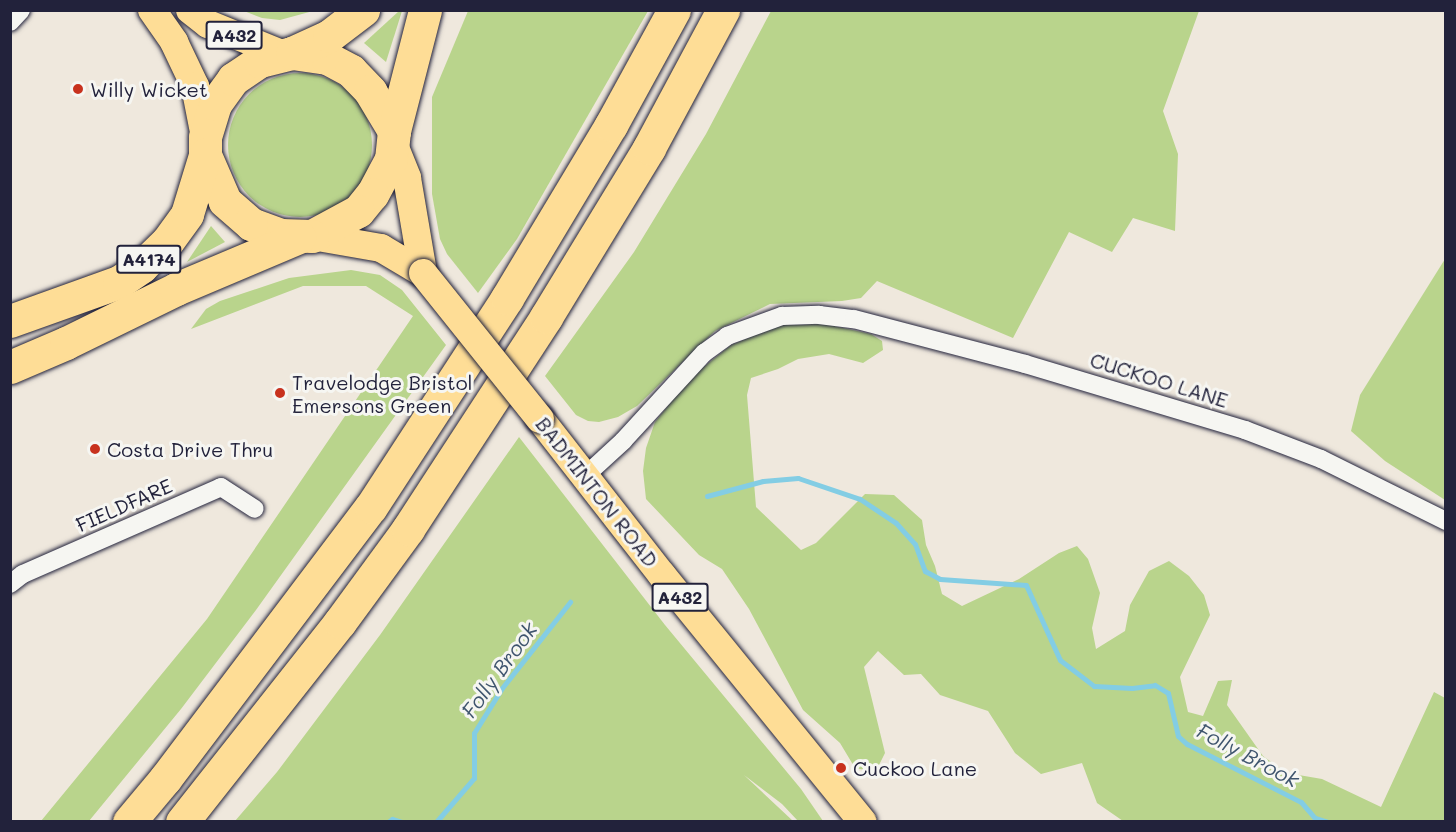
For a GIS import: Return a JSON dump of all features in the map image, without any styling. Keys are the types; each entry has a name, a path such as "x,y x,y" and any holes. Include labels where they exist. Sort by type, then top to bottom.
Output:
{"highway":[{"path":"363,10 328,36 287,53 260,61 233,80 215,104 205,146 225,201 251,224 281,236 306,236 358,211 384,175 425,10"},
{"path":"129,822 172,770 371,507 507,298 611,125 674,10"},
{"path":"182,822 340,621 408,529 546,317 643,158 723,10"},
{"path":"287,53 327,58 351,71 370,91 394,138"},
{"name":"A4174","path":"10,321 119,282 141,267 167,242 187,214 205,146"},
{"name":"A4174","path":"10,367 66,343 176,289 306,236"}],"main road":[{"name":"A432","path":"152,10 174,42 195,86 205,146"},
{"name":"A432","path":"190,10 208,24 287,53"},
{"name":"BADMINTON ROAD","path":"394,138 407,178 423,273"},
{"name":"BADMINTON ROAD","path":"306,236 381,248 423,273 863,822"}],"street":[{"path":"11,21 21,10"},
{"name":"CUCKOO LANE","path":"585,476 623,441 704,353 727,336 775,318 819,315 854,319 1025,364 1245,430 1321,459 1446,521"},
{"name":"FIELDFARE","path":"10,584 23,574 221,488 255,509"}],"green space":[{"path":"244,11 313,11 280,20 262,18"},
{"path":"399,11 402,11 386,62 364,43"},
{"path":"468,11 648,11 517,239 478,293 447,254 440,239 432,194 432,97"},
{"path":"771,11 1199,11 1163,111 1178,154 1175,231 1133,218 1112,252 1069,232 1013,338 877,281 861,298 770,304 715,331 637,406 618,417 599,422 588,421 576,415 545,376 634,252 706,134"},
{"path":"300,73 327,79 340,85 351,94 360,105 366,118 372,145 366,172 360,185 351,196 340,205 327,211 300,217 273,211 260,205 249,196 240,185 234,172 228,145 234,118 240,105 249,94 260,85 273,79"},
{"path":"211,226 225,242 187,262"},
{"path":"1445,259 1445,500 1385,461 1351,431 1360,395"},
{"path":"351,270 380,275 402,290 446,345 256,610 181,709 89,821 41,821 207,619 413,316 366,286 303,286 191,329 206,309 220,301 289,278"},
{"path":"825,324 871,334 882,341 883,350 863,363 829,354 798,359 751,378 747,395 756,507 801,550 816,543 865,494 894,495 922,520 926,545 935,566 942,594 962,606 1019,579 1059,553 1077,546 1088,559 1100,593 1092,628 1096,649 1125,631 1130,605 1149,571 1169,561 1189,576 1204,595 1210,615 1180,677 1188,712 1203,716 1218,681 1232,680 1227,705 1263,756 1287,773 1322,779 1381,807 1434,692 1445,698 1445,821 1123,821 1097,803 1082,763 1041,774 1015,753 988,711 940,695 921,674 904,675 878,651 864,667 885,753 879,765 870,771 855,768 840,743 803,710 749,609 722,569 699,555 646,499 643,471 646,448 655,422 690,378 731,345 779,325"},
{"path":"519,437 665,625 801,789 823,821 798,821 782,804 744,775 793,821 235,821 277,772 380,635"}],"waterway":[{"name":"Folly Brook","path":"707,496 763,481 798,478 860,499 896,523 915,544 925,571 940,579 1026,585 1060,660 1094,686 1132,688 1155,685 1168,693 1178,736 1187,744 1301,802 1315,818 1328,822"},
{"name":"Folly Brook","path":"436,822 474,778 474,733 502,688 570,602"},
{"name":"Folly Brook","path":"388,822 392,819 402,822"}],"place":[{"name":"Willy Wicket","path":"78,89"},
{"name":"Travelodge Bristol Emersons Green","path":"280,393"},
{"name":"Costa Drive Thru","path":"95,449"},
{"name":"Cuckoo Lane","path":"841,768"}]}
